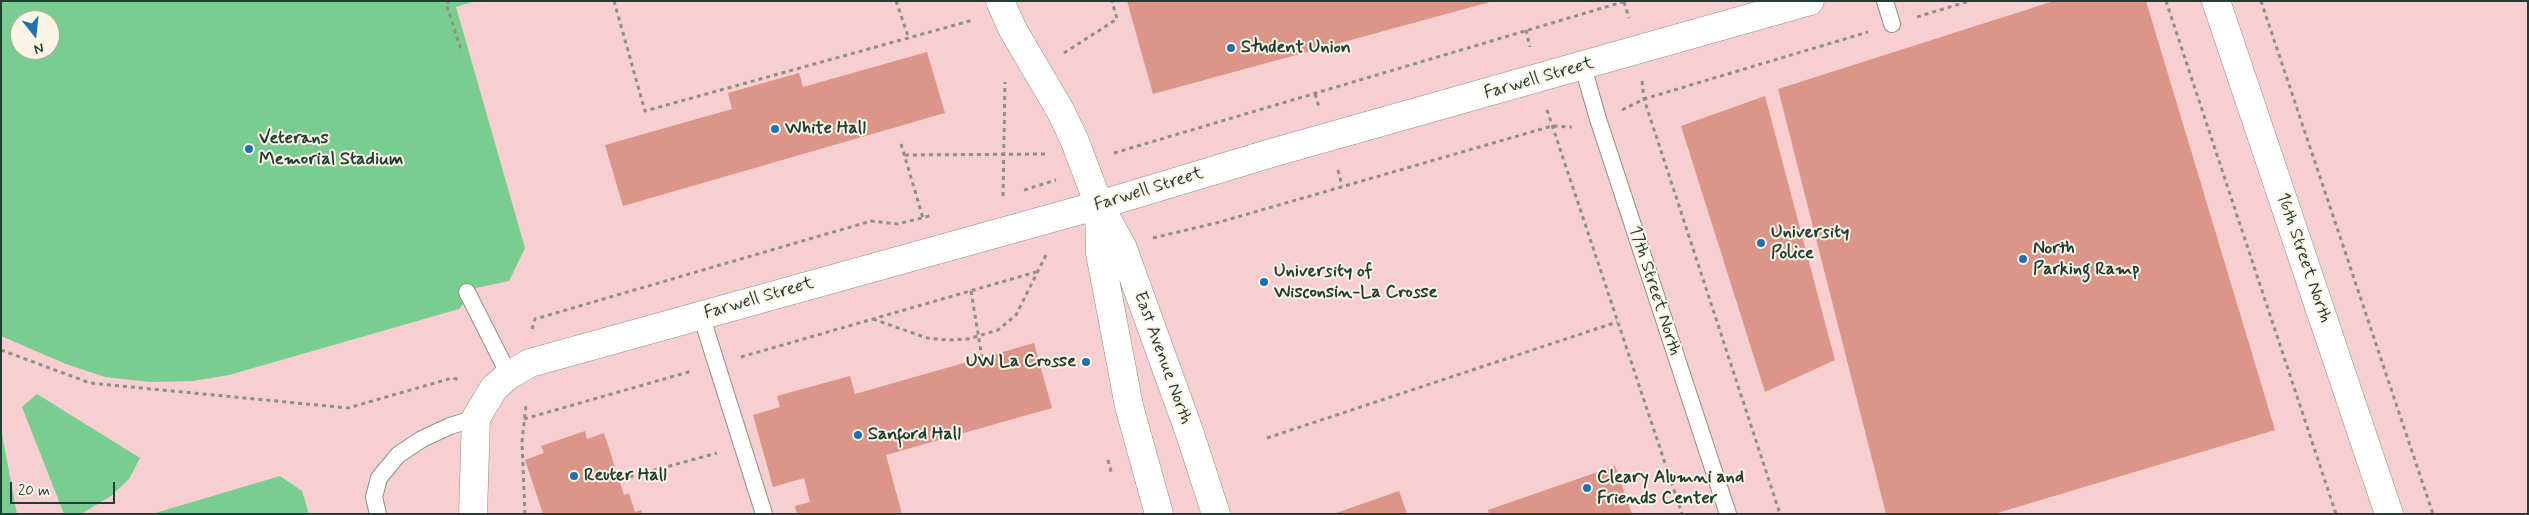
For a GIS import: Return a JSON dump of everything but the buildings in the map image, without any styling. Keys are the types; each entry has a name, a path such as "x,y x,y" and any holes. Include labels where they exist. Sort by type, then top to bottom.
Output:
{"street":[{"name":"Farwell Street","path":"502,381 530,363 1099,205 1311,142 1583,67 1810,1"},
{"name":"16th Street North","path":"2216,1 2389,514"},
{"name":"East Avenue North","path":"1002,5 1013,30 1060,110 1074,139 1099,205 1122,246 1189,430 1216,514"},
{"name":"East Avenue North","path":"1099,205 1100,253 1116,330 1128,406 1154,512"},
{"path":"474,514 476,418 502,381"}],"lane":[{"path":"1885,1 1892,24"},
{"name":"17th Street North","path":"1583,67 1604,137 1728,514"},
{"path":"467,292 502,381"},
{"path":"701,315 764,514"},
{"path":"378,514 374,497 379,478 398,455 422,439 450,426 476,418"}],"path":[{"path":"450,1 446,2 460,50"},
{"path":"614,1 646,111 909,38 1002,5"},
{"path":"896,1 909,38"},
{"path":"1062,54 1117,19 1112,1"},
{"path":"1617,113 1644,99 1969,1"},
{"path":"2166,1 2336,514"},
{"path":"2261,1 2433,514"},
{"path":"1624,2 1630,19"},
{"path":"1526,30 1532,54"},
{"path":"1640,73 1644,99 1780,514"},
{"path":"1003,196 1005,76"},
{"path":"1547,110 1682,514"},
{"path":"1149,239 1220,222 1552,126 1572,127"},
{"path":"901,144 923,218"},
{"path":"905,155 1051,154"},
{"path":"1338,170 1342,186"},
{"path":"873,319 927,338 948,340 978,336 998,330 1016,315 1048,251"},
{"path":"524,419 1036,272"},
{"path":"971,291 982,358"},
{"path":"1266,438 1617,322"},
{"path":"1,350 90,383 348,408 452,378"},
{"path":"622,479 742,446"}],"shaded area":[{"name":"University of Wisconsin-La Crosse","path":"1,1 2528,1 2528,514 1,514"}],"green space":[{"name":"Veterans Memorial Stadium","path":"1,1 475,1 456,7 525,248 509,281 476,288 459,309 229,375 193,381 150,382 105,377 66,364 1,336"},
{"path":"37,394 140,458 129,479 111,496 81,514 64,514 22,407"},
{"path":"1,429 17,514 1,514"},
{"path":"280,476 302,491 309,514 152,514"}],"place":[{"name":"Student Union","path":"1231,48"},
{"name":"White Hall","path":"775,129"},
{"name":"Veterans Memorial Stadium","path":"249,149"},
{"name":"University Police","path":"1761,243"},
{"name":"North Parking Ramp","path":"2023,259"},
{"name":"University of Wisconsin-La Crosse","path":"1264,282"},
{"name":"UW La Crosse","path":"1086,362"},
{"name":"Sanford Hall","path":"858,435"},
{"name":"Reuter Hall","path":"574,476"},
{"name":"Cleary Alumni and Friends Center","path":"1587,488"}]}
